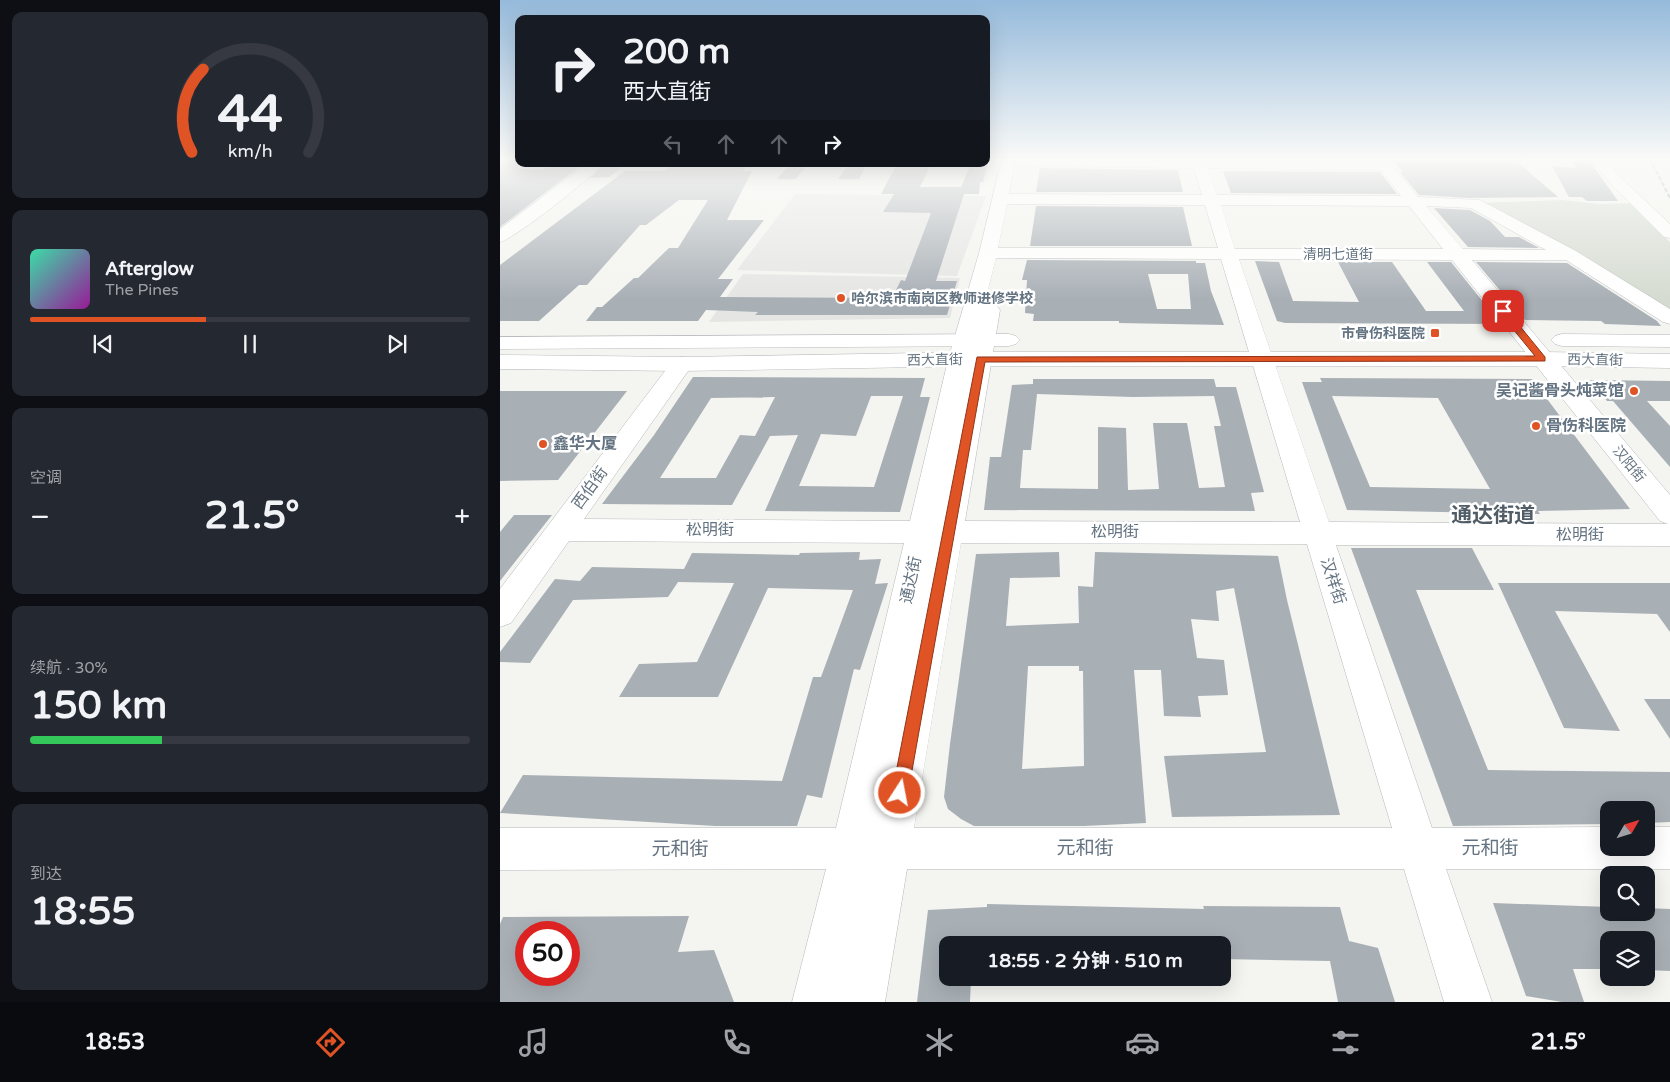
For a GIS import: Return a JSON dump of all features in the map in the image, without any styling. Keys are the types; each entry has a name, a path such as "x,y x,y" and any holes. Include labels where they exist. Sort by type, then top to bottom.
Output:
{"street":[{"path":"500,237 543,206"},
{"name":"通达街","path":"861,1002 871,849 972,350 1005,206"},
{"name":"汉祥街","path":"1213,206 1468,1002"},
{"name":"汉阳街","path":"1417,206 1670,514"},
{"path":"1479,206 1570,255 1670,318"},
{"path":"1642,206 1670,233"},
{"name":"清明七道街","path":"995,253 1570,255"},
{"name":"西大直街","path":"1259,350 1526,340 1670,341"},
{"name":"西大直街","path":"500,342 972,350 1259,350 1670,361"},
{"name":"西大直街","path":"500,362 682,364 972,350"},
{"name":"西伯街","path":"500,613 682,364"},
{"name":"松明街","path":"560,530 1670,535"},
{"name":"元和街","path":"500,849 1670,848"},
{"name":"通达街","path":"816,1002 871,849"}],"shaded area":[{"path":"786,206 982,206 957,276 737,270"},
{"path":"1486,206 1634,206 1670,242 1670,312"},
{"name":"哈尔滨市南岗区教师进修学校","path":"743,274 960,278 950,318 709,322"}],"building":[{"path":"500,206 528,206 500,227"},
{"path":"579,206 671,206 646,225 640,225 587,285 579,285 539,321 500,321 500,265"},
{"path":"704,206 734,206 727,220 764,220 718,279 733,279 720,297 892,298 901,280 905,281 931,213 883,212 887,206 960,206 936,281 957,281 947,315 755,315 758,312 706,310 698,321 586,321 597,307 602,307 634,278 638,278 669,248 678,248"},
{"path":"1036,206 1183,207 1192,246 1030,246"},
{"path":"1434,208 1470,210 1490,221 1505,237 1519,237 1539,248 1468,247"},
{"path":"1027,260 1196,261 1196,263 1205,263 1211,291 1224,325 1119,323 1119,321 1033,321 1034,314 1025,313 1027,280 1022,280","holes":["1148,274 1188,274 1191,309 1157,309"]},
{"path":"1255,261 1279,262 1293,301 1359,302 1338,262 1392,262 1426,311 1464,311 1427,262 1451,262 1501,324 1285,323 1277,321"},
{"path":"1476,262 1567,263 1657,321 1661,326 1605,324 1601,321 1525,320"},
{"path":"693,377 925,378 920,397 930,397 900,512 765,511 798,435 770,436 732,505 602,504 654,435","holes":["871,396 903,396 874,487 799,486 821,434 856,436","775,397 755,436 740,435 716,478 660,478 711,398"]},
{"path":"1320,378 1532,379 1630,509 1538,511 1540,514 1347,510 1302,382 1322,382","holes":["1332,396 1438,398 1490,489 1370,487"]},
{"path":"1033,379 1214,379 1216,387 1236,387 1264,492 1251,493 1255,511 984,510 990,457 1001,457 1012,385 1033,384","holes":["1037,394 1133,397 1214,396 1221,426 1214,426 1225,487 1199,488 1187,423 1153,423 1159,489 1128,490 1126,428 1098,427 1098,489 1020,488 1023,450 1031,450"]},
{"path":"1590,380 1670,381 1670,401 1647,401 1670,426 1670,467 1613,401 1607,401"},
{"name":"鑫华大厦","path":"500,391 627,391 558,480 500,481"},
{"path":"514,515 552,515 500,581 500,532"},
{"path":"1351,548 1472,548 1494,590 1416,590 1488,770 1670,772 1670,822 1655,823 1655,801 1600,801 1600,824 1453,826"},
{"path":"860,552 859,560 881,559 875,584 888,583 860,670 854,669 822,798 807,795 797,826 715,826 500,813 523,775 782,781 813,677 821,677 853,590 768,588 718,697 619,697 639,664 697,662 734,583 678,582 668,597 573,600 530,663 500,662 500,652 555,579 580,581 592,567 684,569 692,553 799,555 800,553"},
{"path":"1059,552 1060,577 1010,578 1006,626 1079,623 1078,586 1093,587 1095,552 1278,556 1340,815 1172,817 1164,756 1266,752 1234,588 1216,591 1219,621 1191,619 1197,658 1224,660 1228,695 1198,696 1201,717 1164,716 1161,670 1134,670 1146,823 1084,826 974,826 961,819 948,809 944,797 976,554","holes":["1028,666 1079,666 1079,671 1083,671 1084,766 1022,769"]},
{"path":"1498,583 1670,583 1670,632 1657,614 1555,611 1620,731 1564,728"},
{"path":"1644,699 1670,699 1670,739"},
{"path":"1493,903 1600,907 1600,921 1655,921 1655,908 1670,909 1670,971 1655,970 1655,931 1600,931 1600,969 1573,969 1584,1002 1562,1002 1526,996"},
{"path":"987,904 1204,909 1203,906 1340,907 1349,941 1378,948 1395,1002 1338,1002 1330,961 1231,959 1231,936 939,936 939,986 971,986 970,1002 917,1002 928,910 987,907"},
{"path":"689,916 678,952 714,950 734,1002 500,1002 500,924 503,917"}],"place":[{"name":"哈尔滨市南岗区教师进修学校","path":"841,298"},
{"name":"市骨伤科医院","path":"1435,333"},
{"name":"吴记酱骨头炖菜馆","path":"1634,391"},
{"name":"骨伤科医院","path":"1536,426"},
{"name":"鑫华大厦","path":"543,444"}],"district":[{"name":"通达街道","path":"1493,515"}],"route":[{"path":"900,793 980,359 1542,359 1503,311"}]}
